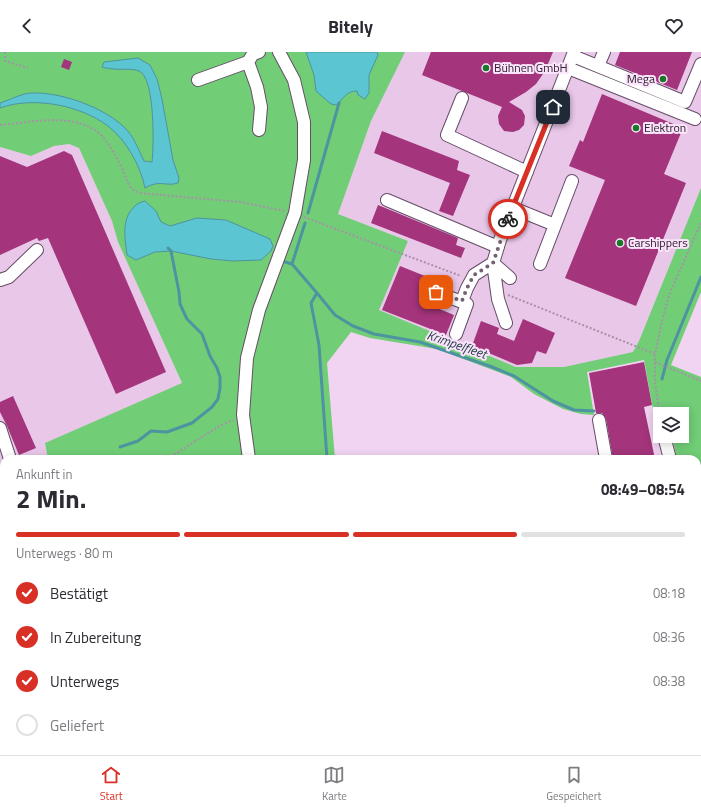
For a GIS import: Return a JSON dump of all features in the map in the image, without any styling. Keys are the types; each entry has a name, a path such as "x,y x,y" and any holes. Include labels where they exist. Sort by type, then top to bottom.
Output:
{"street":[{"path":"198,80 248,62 253,54 259,52"},
{"path":"249,455 244,415 247,358 259,310 295,213 304,160 304,122 294,80 279,52"},
{"path":"598,66 604,52"},
{"path":"506,323 498,299 493,263 513,208 574,54 598,66 685,102 701,64"},
{"path":"248,62 257,87 261,107 259,130"},
{"path":"568,68 695,119"},
{"path":"462,98 447,135 527,172"},
{"path":"540,264 572,181"},
{"path":"387,200 498,247"},
{"path":"513,208 555,225"},
{"path":"0,280 9,277 37,250"},
{"path":"493,263 510,278"},
{"path":"462,301 474,275 493,263"},
{"path":"436,292 467,304 456,334"},
{"path":"599,420 605,455"},
{"path":"0,428 9,455"},
{"path":"666,443 669,455"}],"path":[{"path":"5,52 5,61 28,68"},
{"path":"0,125 70,120 81,123 93,128 103,137 124,170 128,184 132,190 139,193 240,202 295,213 465,278"},
{"path":"659,407 655,383 655,354 662,321 670,295 701,223"},
{"path":"503,293 655,354"},
{"path":"655,362 701,381"},
{"path":"173,455 221,425 244,415"}],"shaded area":[{"path":"403,52 701,52 701,188 639,341 633,352 564,367 516,367 379,310 408,241 338,214 371,121"},
{"path":"69,144 79,148 112,221 118,242 182,384 45,443 47,455 0,455 0,147 31,156 54,146"}],"green space":[{"path":"0,52 405,52 371,121 338,214 408,241 379,310 516,367 564,367 633,352 639,341 701,188 701,292 671,365 701,377 701,455 676,455 674,443 689,443 689,407 653,407 653,409 644,360 587,372 594,415 581,414 563,409 534,394 511,377 437,349 370,338 351,332 327,363 335,455 47,455 45,443 182,383 118,242 112,221 79,148 69,144 54,146 31,156 0,147"}],"water":[{"path":"306,52 377,52 378,55 369,75 369,93 365,99 358,95 357,91 354,91 346,95 337,105 331,104 316,91 314,75"},
{"path":"138,58 150,65 157,79 173,160 179,178 178,183 155,184 145,188 140,171 127,146 108,126 84,113 70,108 41,103 13,104 0,108 0,103 28,93 56,95 81,102 105,113 124,127 133,139 144,161 152,162 153,128 151,98 144,76 136,70 111,69 102,67 104,62"},
{"path":"145,201 156,211 161,222 170,226 197,218 226,220 270,239 273,246 271,251 261,260 233,261 211,259 171,251 155,252 136,260 127,255 125,236 126,223 127,217 135,206"}],"building":[{"path":"431,52 553,52 545,71 536,84 509,102 522,110 525,116 524,125 519,130 513,132 504,131 499,124 498,116 502,107 422,75"},
{"name":"Mega","path":"620,52 692,52 677,90 615,65"},
{"path":"64,59 72,62 69,70 61,67"},
{"path":"602,94 683,128 664,174 686,183 636,306 565,278 605,180 569,166 580,140 583,142"},
{"path":"382,131 459,161 457,170 470,175 453,216 439,211 450,183 374,153"},
{"path":"64,151 72,155 166,372 116,394 48,238 39,241 37,238 0,255 0,156 27,167"},
{"path":"378,205 458,238 456,245 465,248 461,258 371,223"},
{"path":"400,266 435,280 429,289 429,294 425,303 454,315 446,335 382,310"},
{"path":"523,319 555,333 546,354 537,351 532,363 517,365 472,346 481,321 499,328 497,334 514,341"},
{"path":"644,362 652,405 644,407 654,455 612,455 606,419 602,413 596,413 589,373"},
{"path":"13,396 36,448 19,455 0,412 0,402"}],"waterway":[{"path":"308,213 339,103"},
{"path":"292,264 305,223"},
{"path":"120,447 138,441 151,431 167,432 192,423 212,407 218,399 220,377 202,334 187,319 180,304 171,251 168,248"},
{"path":"285,262 292,264 317,293 311,303 319,345 327,455"},
{"name":"Krimpelfleet","path":"662,379 667,360 701,277"},
{"name":"Krimpelfleet","path":"317,293 335,315 353,326 374,334 420,342 492,367 514,376 553,401 574,410 594,411"}],"way so far":[{"path":"436,292 462,301 474,275 493,263 508,219"}],"place":[{"name":"Bühnen GmbH","path":"486,68"},
{"name":"Mega","path":"663,79"},
{"name":"Elektron","path":"636,128"},
{"name":"Carshippers","path":"620,243"}],"route":[{"path":"508,219 553,107"}]}
